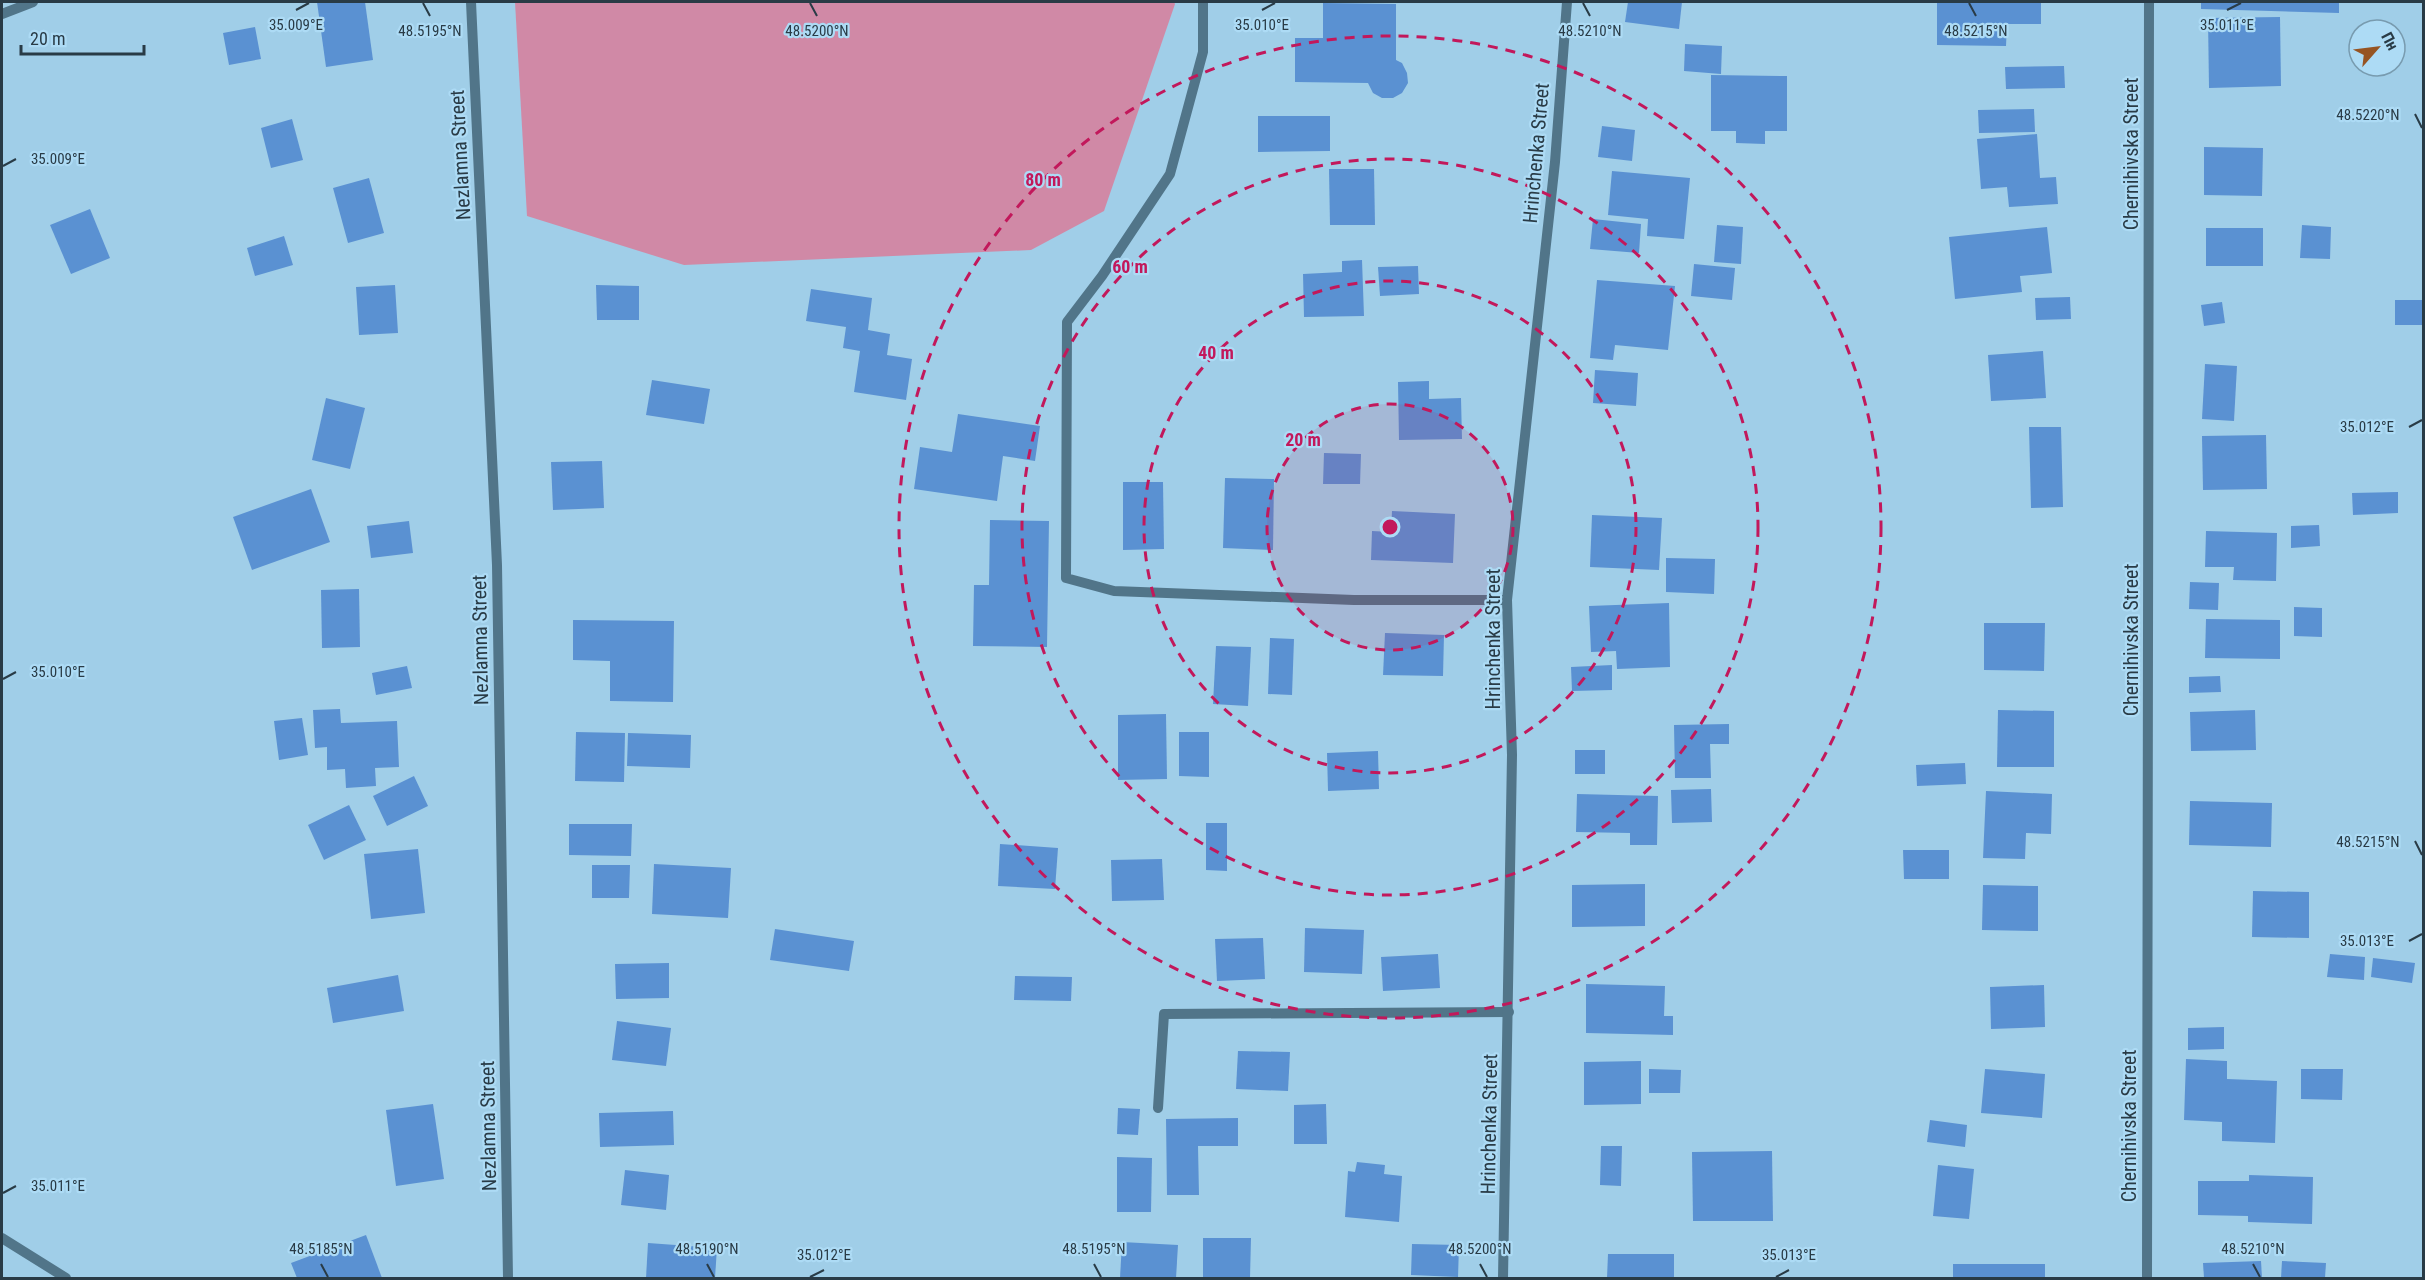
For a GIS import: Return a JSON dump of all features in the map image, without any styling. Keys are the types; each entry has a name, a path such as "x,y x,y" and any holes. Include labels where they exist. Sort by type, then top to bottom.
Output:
{"street":[{"path":"2,14 33,2"},
{"name":"Nezlamna Street","path":"471,2 497,565 508,1278"},
{"path":"1203,2 1203,52 1170,174 1102,276 1067,322 1066,578 1114,591 1354,600 1507,600"},
{"name":"Hrinchenka Street","path":"1503,1278 1512,755 1507,600 1555,162 1568,2"},
{"name":"Chernihivska Street","path":"2147,1278 2149,2"},
{"path":"1158,1108 1164,1014 1509,1012"},
{"path":"2,1238 66,1278"}],"shaded area":[{"path":"515,2 1174,2 1175,4 1104,211 1031,250 684,265 527,216"}],"building":[{"path":"317,2 365,2 373,60 326,67"},
{"path":"1628,2 1682,2 1679,29 1625,22"},
{"path":"1937,2 2041,2 2041,24 2007,24 2006,46 1937,45"},
{"path":"2201,2 2339,2 2339,13 2201,9"},
{"path":"1323,3 1396,4 1396,60 1402,63 1407,73 1408,83 1402,93 1393,98 1382,98 1373,93 1368,83 1295,82 1295,38 1323,38"},
{"path":"2280,17 2281,86 2209,88 2208,18"},
{"path":"255,27 261,59 229,65 223,33"},
{"path":"1685,44 1722,46 1721,74 1684,71"},
{"path":"2064,66 2065,88 2006,89 2005,67"},
{"path":"1711,75 1787,76 1787,131 1765,131 1765,144 1736,143 1736,131 1711,131"},
{"path":"2034,109 2035,132 1979,133 1978,110"},
{"path":"1258,116 1330,116 1330,151 1258,152"},
{"path":"292,119 303,160 271,168 261,128"},
{"path":"1602,126 1635,130 1632,161 1598,157"},
{"path":"2037,134 2040,178 2056,177 2058,204 2009,207 2007,187 1981,189 1977,139"},
{"path":"2204,147 2263,148 2262,196 2204,195"},
{"path":"1329,169 1374,169 1375,225 1330,225"},
{"path":"1612,171 1690,178 1684,239 1647,236 1648,219 1608,215"},
{"path":"369,178 384,233 348,243 333,188"},
{"path":"90,209 110,258 71,274 50,225"},
{"path":"1593,219 1641,224 1639,253 1590,249"},
{"path":"1717,225 1743,227 1741,264 1714,262"},
{"path":"2302,225 2331,227 2330,259 2300,258"},
{"path":"2047,227 2052,273 2020,276 2022,292 1955,299 1949,237"},
{"path":"2206,228 2263,228 2263,266 2206,266"},
{"path":"284,236 293,265 255,276 247,248"},
{"path":"1362,260 1364,316 1304,317 1303,274 1342,272 1342,261"},
{"path":"1694,264 1735,268 1732,300 1691,296"},
{"path":"1418,266 1419,294 1380,296 1378,267"},
{"path":"1597,280 1675,286 1668,350 1615,345 1613,360 1590,358"},
{"path":"395,285 398,333 359,335 356,287"},
{"path":"596,285 639,286 639,320 597,320"},
{"path":"811,289 872,298 868,330 890,334 887,355 912,359 906,400 854,392 860,351 843,348 846,327 806,321"},
{"path":"2070,297 2071,319 2036,320 2035,298"},
{"path":"2395,300 2424,300 2424,325 2395,325"},
{"path":"2222,302 2225,323 2204,326 2201,305"},
{"path":"2043,351 2046,398 1991,401 1988,355"},
{"path":"2205,364 2237,366 2234,421 2202,419"},
{"path":"1595,370 1638,373 1636,406 1593,403"},
{"path":"652,380 710,389 704,424 646,415"},
{"path":"1429,381 1429,399 1461,398 1462,439 1399,440 1398,382"},
{"path":"326,398 365,408 350,469 312,460"},
{"path":"958,414 1040,426 1035,461 1003,456 997,501 914,489 920,447 952,452"},
{"path":"2029,427 2061,427 2063,507 2031,508"},
{"path":"2266,435 2267,489 2203,490 2202,436"},
{"path":"1324,453 1361,454 1360,484 1323,484"},
{"path":"602,461 604,508 553,510 551,462"},
{"path":"1225,478 1274,479 1273,550 1223,548"},
{"path":"1123,482 1163,482 1164,549 1123,550"},
{"path":"311,489 330,542 252,570 233,517"},
{"path":"2398,492 2398,513 2353,515 2352,493"},
{"path":"1392,511 1455,514 1453,563 1371,560 1372,531 1391,532"},
{"path":"1592,515 1662,518 1659,570 1590,567"},
{"path":"990,520 1049,521 1047,647 973,646 974,585 989,585"},
{"path":"409,521 413,553 371,558 367,526"},
{"path":"2319,525 2320,546 2291,548 2291,526"},
{"path":"2206,531 2277,533 2276,581 2233,580 2234,567 2205,567"},
{"path":"1666,558 1715,559 1714,594 1666,592"},
{"path":"2190,582 2219,583 2218,610 2189,609"},
{"path":"359,589 360,647 322,648 321,590"},
{"path":"1669,603 1670,667 1617,669 1616,651 1591,652 1589,606"},
{"path":"2294,607 2322,608 2322,637 2294,636"},
{"path":"2206,619 2280,620 2280,659 2205,658"},
{"path":"573,620 674,621 673,702 610,701 610,661 573,660"},
{"path":"1984,623 2045,623 2044,671 1984,670"},
{"path":"1385,633 1444,635 1443,676 1383,675"},
{"path":"1270,638 1294,639 1292,695 1268,694"},
{"path":"1216,646 1251,647 1248,706 1213,704"},
{"path":"1612,665 1612,690 1572,691 1571,667"},
{"path":"407,666 412,688 376,695 372,673"},
{"path":"2220,676 2221,692 2189,693 2189,677"},
{"path":"340,709 341,723 397,721 399,767 375,768 376,786 346,788 345,769 327,770 327,747 315,748 313,710"},
{"path":"1998,710 2054,711 2054,767 1997,767"},
{"path":"2255,710 2256,750 2191,751 2190,712"},
{"path":"1166,714 1167,779 1118,780 1118,715"},
{"path":"302,718 308,755 279,760 274,721"},
{"path":"1729,724 1729,744 1710,744 1711,778 1675,778 1674,725"},
{"path":"576,732 625,733 624,782 575,781"},
{"path":"1179,732 1209,732 1209,777 1179,776"},
{"path":"628,733 691,735 690,768 627,766"},
{"path":"1575,750 1605,750 1605,774 1575,774"},
{"path":"1378,751 1379,789 1328,791 1327,753"},
{"path":"1965,763 1966,784 1917,786 1916,765"},
{"path":"414,776 428,806 387,826 373,796"},
{"path":"1711,789 1712,822 1672,823 1671,790"},
{"path":"1986,791 2052,794 2051,834 2026,833 2025,859 1983,858"},
{"path":"1577,794 1658,796 1657,845 1630,845 1630,833 1576,832"},
{"path":"2190,801 2272,803 2271,847 2189,845"},
{"path":"349,805 366,840 324,860 308,825"},
{"path":"1206,823 1227,823 1227,871 1206,870"},
{"path":"569,824 632,824 631,856 569,855"},
{"path":"1000,844 1058,848 1055,889 998,886"},
{"path":"418,849 425,913 371,919 364,854"},
{"path":"1903,850 1949,850 1949,879 1904,879"},
{"path":"1162,859 1164,900 1112,901 1111,860"},
{"path":"654,864 731,868 728,918 652,914"},
{"path":"592,865 630,865 629,898 592,898"},
{"path":"1645,884 1645,926 1572,927 1572,885"},
{"path":"1983,885 2038,886 2038,931 1982,930"},
{"path":"2253,891 2309,892 2309,938 2252,937"},
{"path":"1305,928 1364,930 1362,974 1304,972"},
{"path":"775,929 854,941 849,971 770,960"},
{"path":"1263,938 1265,979 1217,981 1215,939"},
{"path":"1438,954 1440,988 1383,991 1381,957"},
{"path":"2330,954 2365,957 2364,980 2327,977"},
{"path":"2373,958 2415,963 2412,983 2371,977"},
{"path":"669,963 669,998 616,999 615,964"},
{"path":"398,975 404,1011 333,1023 327,988"},
{"path":"1015,976 1072,977 1071,1001 1014,1000"},
{"path":"1586,984 1665,986 1664,1016 1673,1016 1673,1035 1586,1033"},
{"path":"2044,985 2045,1027 1991,1029 1990,987"},
{"path":"617,1021 671,1028 666,1066 612,1060"},
{"path":"2224,1027 2224,1049 2188,1050 2188,1028"},
{"path":"1238,1051 1290,1052 1288,1091 1236,1089"},
{"path":"2186,1059 2227,1061 2227,1079 2277,1081 2275,1143 2222,1141 2222,1122 2184,1120"},
{"path":"1641,1061 1641,1104 1584,1105 1584,1062"},
{"path":"1649,1069 1681,1070 1680,1093 1649,1093"},
{"path":"1985,1069 2045,1074 2042,1118 1981,1113"},
{"path":"2301,1069 2343,1069 2342,1100 2301,1099"},
{"path":"433,1104 444,1179 396,1186 386,1110"},
{"path":"1326,1104 1327,1144 1294,1144 1294,1105"},
{"path":"1118,1108 1140,1109 1138,1135 1117,1134"},
{"path":"673,1111 674,1145 600,1147 599,1113"},
{"path":"1238,1118 1238,1146 1198,1146 1199,1195 1167,1195 1166,1119"},
{"path":"1930,1120 1967,1125 1965,1147 1927,1142"},
{"path":"1601,1146 1622,1146 1621,1186 1600,1185"},
{"path":"1772,1151 1773,1221 1693,1221 1692,1152"},
{"path":"1117,1157 1152,1158 1151,1212 1117,1212"},
{"path":"1357,1162 1385,1165 1384,1174 1402,1176 1399,1222 1345,1217 1348,1171 1355,1172"},
{"path":"1938,1165 1974,1169 1969,1219 1933,1216"},
{"path":"625,1170 669,1175 666,1210 621,1205"},
{"path":"2249,1175 2313,1177 2312,1224 2248,1222 2248,1216 2198,1215 2198,1181 2249,1181"},
{"path":"366,1235 382,1278 297,1278 291,1263"},
{"path":"1203,1238 1251,1238 1250,1278 1203,1278"},
{"path":"1122,1242 1178,1245 1176,1278 1120,1278"},
{"path":"648,1243 717,1248 715,1278 646,1278"},
{"path":"1412,1244 1459,1245 1458,1277 1411,1275"},
{"path":"1608,1254 1674,1254 1674,1278 1607,1278"},
{"path":"2261,1261 2262,1278 2204,1278 2203,1263"},
{"path":"2282,1261 2326,1263 2325,1278 2281,1278"},
{"path":"1953,1264 2045,1264 2045,1278 1953,1278"}]}
